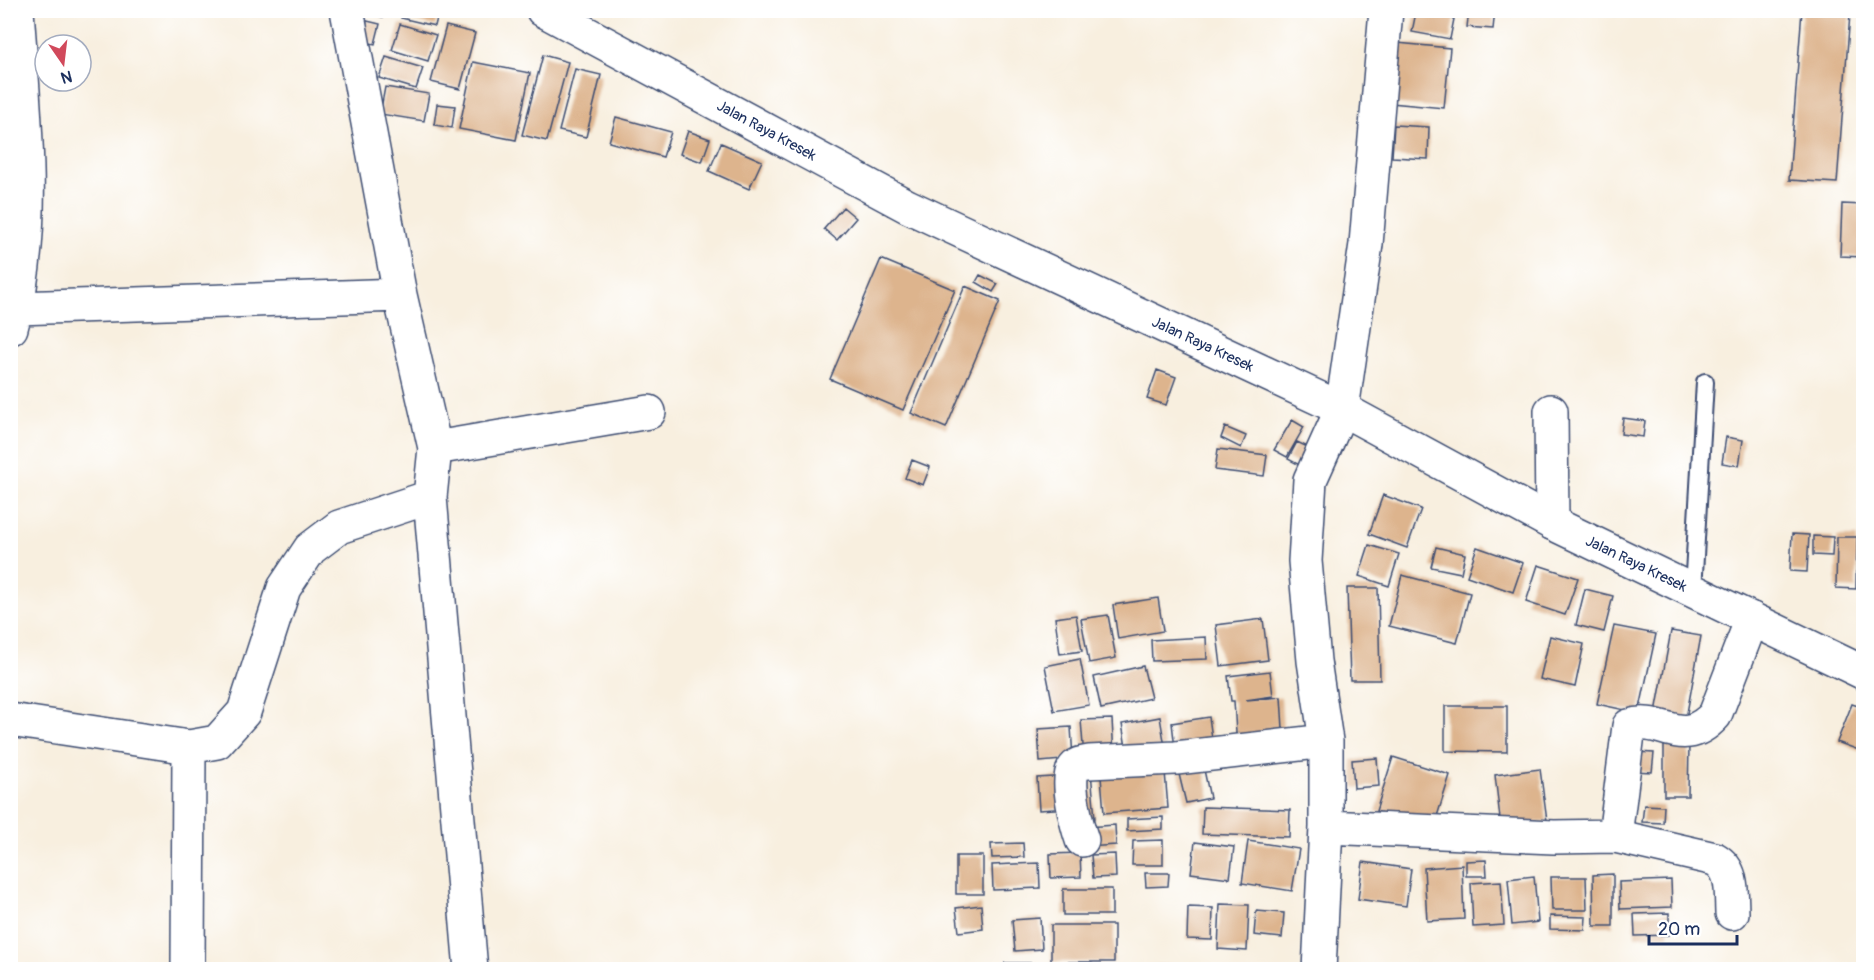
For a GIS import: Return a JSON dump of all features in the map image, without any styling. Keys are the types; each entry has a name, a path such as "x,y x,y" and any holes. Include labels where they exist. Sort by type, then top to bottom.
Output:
{"street":[{"path":"17,10 28,193 14,319 400,295"},
{"path":"347,10 400,295 435,447 430,497 471,969"},
{"name":"Jalan Raya Kresek","path":"543,10 907,206 1342,409 1552,523 1863,673"},
{"path":"1319,969 1326,827 1326,741 1314,661 1305,561 1310,480 1342,409 1366,244 1386,10"},
{"path":"1551,411 1552,523"},
{"path":"435,447 649,412"},
{"path":"10,720 189,747 217,742 244,712 284,588 310,549 339,527 430,497"},
{"path":"1615,836 1629,726 1643,724 1687,733 1706,724 1715,715 1752,620"},
{"path":"1082,840 1076,823 1071,784 1071,773 1077,765 1089,762 1176,758 1326,741"},
{"path":"188,969 189,747"},
{"path":"1326,827 1554,837 1615,836 1715,859 1722,863 1728,868 1732,913"}],"lane":[{"path":"1694,591 1705,382"}],"building":[{"path":"352,10 385,10 383,17"},
{"path":"403,10 439,10 435,26 401,18"},
{"path":"1469,10 1495,10 1493,29 1467,27"},
{"path":"1802,10 1850,14 1837,183 1789,180"},
{"path":"1416,12 1454,19 1450,39 1412,32"},
{"path":"359,19 380,24 375,44 354,40"},
{"path":"400,24 436,35 428,61 392,50"},
{"path":"446,26 475,33 460,89 431,82"},
{"path":"1397,43 1450,48 1444,108 1391,103"},
{"path":"543,55 568,62 547,141 522,135"},
{"path":"386,57 423,68 416,89 379,78"},
{"path":"473,62 530,73 516,140 459,129"},
{"path":"575,69 601,75 586,137 559,131"},
{"path":"385,87 429,94 424,121 380,114"},
{"path":"437,104 455,106 452,128 434,125"},
{"path":"616,117 671,132 663,157 609,142"},
{"path":"1394,125 1429,127 1428,159 1392,157"},
{"path":"688,131 710,139 702,162 680,154"},
{"path":"721,143 762,161 749,189 709,171"},
{"path":"1842,204 1864,205 1864,257 1840,256"},
{"path":"843,207 856,218 837,240 824,229"},
{"path":"881,259 955,290 903,410 830,379"},
{"path":"980,275 998,284 993,292 976,282"},
{"path":"965,286 1000,301 946,428 911,413"},
{"path":"1157,370 1176,377 1166,405 1147,399"},
{"path":"1623,418 1645,421 1643,437 1621,434"},
{"path":"1292,420 1304,427 1287,457 1274,450"},
{"path":"1225,427 1246,436 1241,448 1221,438"},
{"path":"1726,437 1743,440 1739,466 1722,463"},
{"path":"1297,442 1316,451 1307,469 1288,459"},
{"path":"1218,449 1267,455 1264,476 1215,470"},
{"path":"912,460 930,467 923,485 905,478"},
{"path":"1383,495 1421,509 1407,548 1369,534"},
{"path":"1792,534 1809,535 1807,572 1790,571"},
{"path":"1813,536 1833,537 1832,556 1813,555"},
{"path":"1837,537 1857,537 1856,589 1836,588"},
{"path":"1369,545 1399,554 1389,586 1359,576"},
{"path":"1436,547 1465,554 1461,573 1431,567"},
{"path":"1477,547 1523,563 1513,592 1467,576"},
{"path":"1538,565 1578,578 1565,615 1526,602"},
{"path":"1402,575 1470,593 1457,643 1389,626"},
{"path":"1347,588 1378,588 1380,680 1350,680"},
{"path":"1585,589 1613,596 1604,632 1576,625"},
{"path":"1158,598 1163,631 1118,639 1113,605"},
{"path":"1076,615 1082,651 1060,654 1055,618"},
{"path":"1108,615 1116,658 1089,663 1081,619"},
{"path":"1263,619 1268,660 1221,666 1216,625"},
{"path":"1614,626 1656,634 1639,713 1597,704"},
{"path":"1671,631 1701,636 1685,724 1655,718"},
{"path":"1550,636 1584,644 1575,687 1540,679"},
{"path":"1206,637 1207,659 1152,661 1151,640"},
{"path":"1080,659 1089,705 1054,711 1045,666"},
{"path":"1143,666 1151,698 1101,709 1094,677"},
{"path":"1270,671 1273,696 1246,700 1281,697 1284,744 1237,748 1234,701 1231,701 1228,676"},
{"path":"1852,704 1864,708 1864,752 1837,742"},
{"path":"1445,706 1507,706 1507,752 1445,751"},
{"path":"1160,717 1165,747 1127,753 1122,724"},
{"path":"1209,717 1214,752 1176,757 1172,723"},
{"path":"1112,719 1114,757 1084,758 1081,720"},
{"path":"1071,727 1073,759 1040,762 1038,729"},
{"path":"1664,745 1689,745 1688,796 1664,796"},
{"path":"1635,752 1654,753 1652,772 1633,771"},
{"path":"1393,757 1450,775 1433,829 1376,811"},
{"path":"1377,758 1379,786 1354,788 1352,760"},
{"path":"1164,760 1168,808 1104,813 1100,765"},
{"path":"1203,765 1210,798 1186,803 1178,770"},
{"path":"1540,769 1547,821 1501,827 1495,775"},
{"path":"1091,771 1095,819 1079,820 1074,773"},
{"path":"1068,776 1070,808 1039,810 1037,778"},
{"path":"1644,805 1664,806 1663,823 1642,822"},
{"path":"1203,807 1290,810 1289,837 1202,834"},
{"path":"1163,817 1163,829 1127,831 1127,819"},
{"path":"1115,825 1116,845 1087,847 1086,827"},
{"path":"1163,840 1163,865 1132,865 1133,841"},
{"path":"1248,841 1299,849 1292,891 1242,883"},
{"path":"1195,842 1234,847 1230,878 1191,873"},
{"path":"1023,843 1024,857 992,858 991,844"},
{"path":"1080,853 1081,877 1051,878 1050,854"},
{"path":"1115,854 1116,877 1093,878 1091,855"},
{"path":"956,856 983,856 983,894 956,894"},
{"path":"1486,860 1487,876 1466,876 1466,861"},
{"path":"1363,862 1411,869 1406,906 1358,899"},
{"path":"1039,863 1040,888 993,890 992,865"},
{"path":"1462,865 1464,919 1427,921 1424,868"},
{"path":"1145,873 1169,873 1168,886 1146,887"},
{"path":"1613,874 1613,926 1594,926 1593,875"},
{"path":"1534,876 1538,922 1512,925 1508,879"},
{"path":"1551,877 1586,877 1587,910 1552,910"},
{"path":"1671,880 1672,907 1620,909 1619,882"},
{"path":"1501,881 1504,925 1473,927 1471,883"},
{"path":"1063,889 1112,889 1112,915 1063,915"},
{"path":"1220,904 1249,905 1247,951 1218,949"},
{"path":"981,905 983,929 959,932 956,908"},
{"path":"1188,907 1213,908 1212,940 1187,939"},
{"path":"1256,911 1284,913 1282,938 1254,935"},
{"path":"1669,913 1669,935 1635,936 1634,914"},
{"path":"1550,916 1586,917 1585,930 1550,929"},
{"path":"1040,918 1042,949 1015,951 1012,920"},
{"path":"1051,925 1114,925 1114,962 1051,962"},
{"path":"1005,963 1038,963 1038,970 1005,970"},
{"path":"1182,964 1182,970 1145,970 1144,966"}]}
